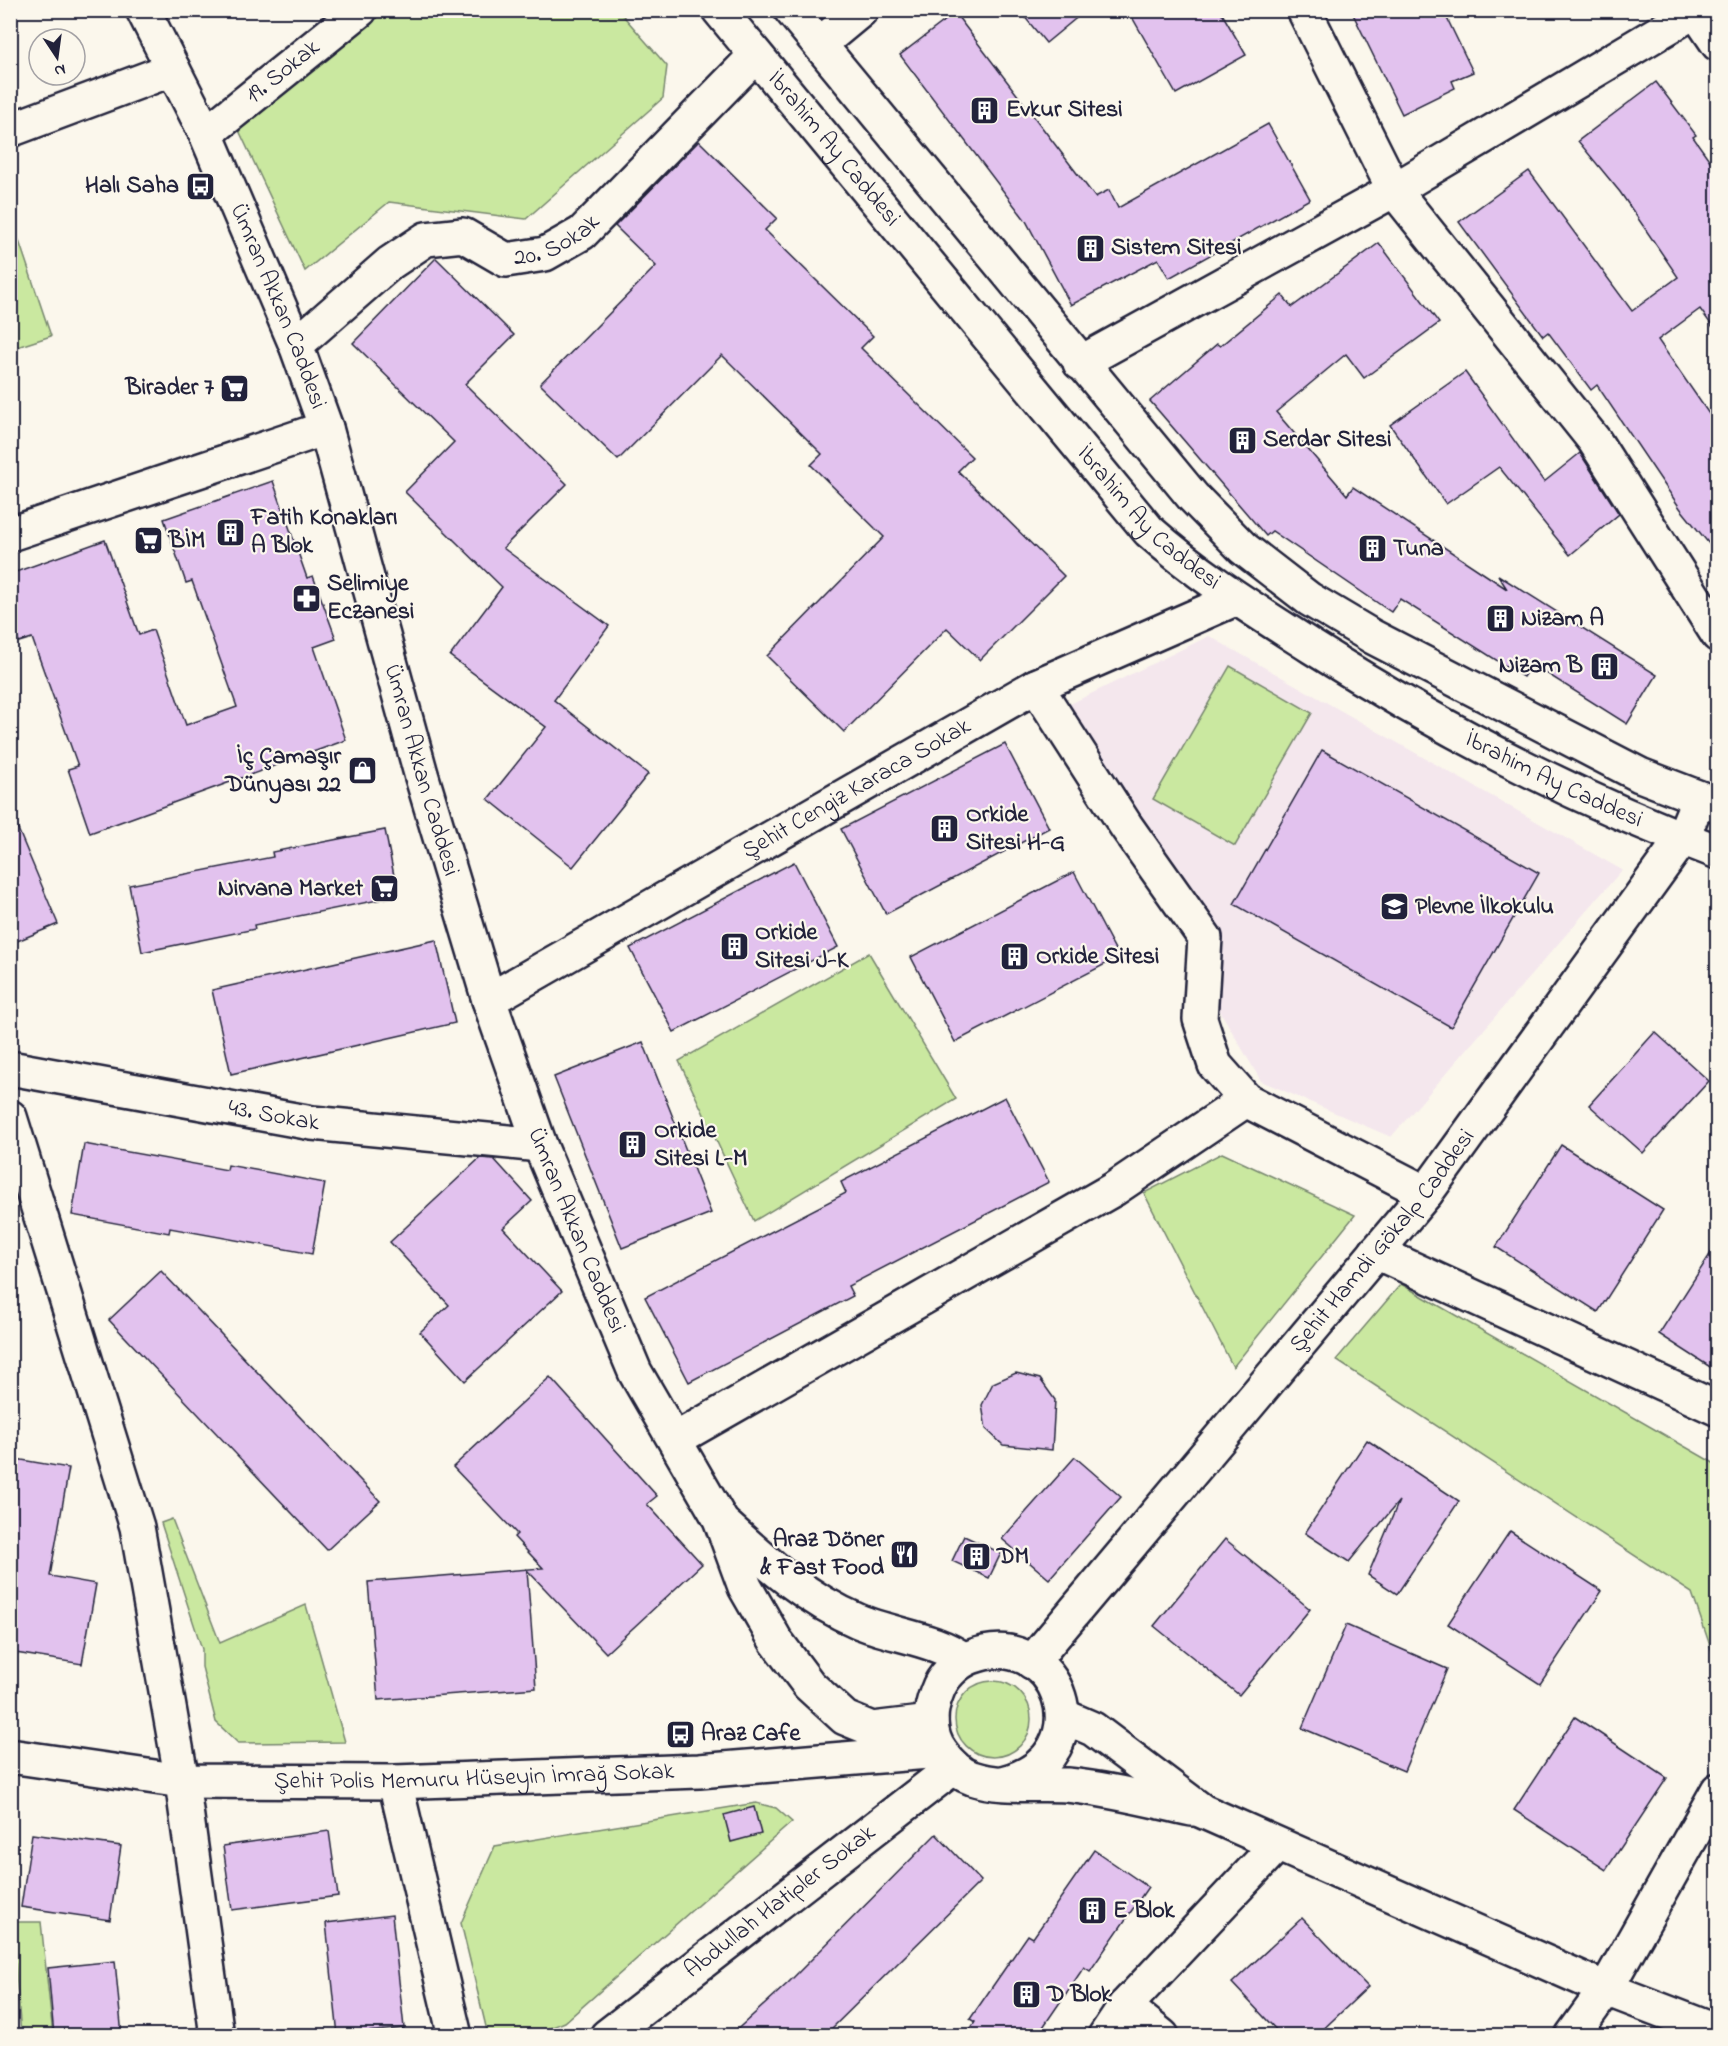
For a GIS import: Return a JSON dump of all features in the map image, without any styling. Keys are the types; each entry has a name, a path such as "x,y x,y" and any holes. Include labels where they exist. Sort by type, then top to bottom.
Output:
{"street":[{"name":"Ümran Akkan Caddesi","path":"143,10 207,134 296,345 326,428 421,774 489,1000 540,1145 635,1372 676,1439 720,1519"},
{"name":"19. Sokak","path":"207,134 360,10"},
{"name":"İbrahim Ay Caddesi","path":"719,10 1149,531 1190,567 1235,599 1389,696 1490,751 1607,808 1718,852"},
{"name":"İbrahim Ay Caddesi","path":"791,10 1080,363 1200,504 1243,548 1309,599 1373,637 1500,705 1640,775 1708,802"},
{"path":"820,44 861,10"},
{"path":"1304,10 1394,190 1594,440 1718,635"},
{"path":"1695,11 1718,44"},
{"path":"1080,363 1394,190 1695,11 1718,13"},
{"name":"20. Sokak","path":"296,345 390,263 426,239 463,235 506,261 544,254 582,233 755,56"},
{"path":"10,130 173,69"},
{"path":"10,534 326,428"},
{"name":"Şehit Cengiz Karaca Sokak","path":"489,1000 1036,686 1235,599"},
{"path":"1036,686 1126,826 1205,938 1200,1019 1215,1065 1245,1100 1426,1193"},
{"name":"Şehit Hamdi Gökalp Caddesi","path":"1032,1662 1426,1193 1708,802"},
{"name":"43. Sokak","path":"10,1068 312,1124 540,1145"},
{"path":"676,1439 1114,1189 1245,1100"},
{"path":"10,1117 137,1527 182,1780 217,2036"},
{"path":"1376,1252 1718,1409"},
{"path":"720,1519 765,1562 821,1604 887,1632 952,1650 964,1660"},
{"path":"720,1519 745,1587 776,1641 809,1685 845,1718 872,1729 942,1747"},
{"path":"1004,1783 1022,1778 1039,1767 1052,1753 1060,1735 1063,1716 1055,1684 1032,1662 1016,1654 999,1651 981,1653 964,1660 950,1671 939,1686 932,1704 942,1747 968,1777 986,1782 1004,1783 1067,1785 1105,1790 1202,1811 1606,1989 1718,2032"},
{"path":"1063,1716 1093,1729 1202,1811"},
{"name":"Şehit Polis Memuru Hüseyin İmrağ Sokak","path":"10,1756 182,1780 395,1782 699,1771 942,1747"},
{"name":"Abdullah Hatipler Sokak","path":"607,2036 942,1747"},
{"path":"395,1782 455,2036"},
{"path":"1572,2036 1606,1989 1718,1790"},
{"path":"1105,2036 1125,2006 1277,1845"},
{"path":"1125,2006 1162,2036"}],"shaded area":[{"name":"Plevne İlkokulu","path":"1209,636 1622,870 1391,1137 1261,1081 1213,999 1224,945 1066,706"}],"green space":[{"path":"375,11 619,11 667,66 663,98 526,219 389,202 305,271 236,124"},
{"path":"10,214 51,336 11,349 10,349"},
{"path":"1230,666 1312,713 1235,846 1153,799"},
{"path":"869,953 956,1099 754,1221 679,1061"},
{"path":"1222,1153 1355,1215 1233,1367 1144,1193"},
{"path":"1401,1284 1717,1465 1717,1666 1692,1593 1336,1360"},
{"path":"172,1519 220,1643 306,1605 345,1742 238,1743 216,1722 202,1667 202,1649 161,1523"},
{"path":"993,1681 1008,1684 1020,1692 1028,1704 1031,1719 1028,1734 1020,1746 1008,1754 993,1757 978,1754 966,1746 958,1734 955,1719 958,1704 966,1692 978,1684"},
{"path":"756,1803 776,1808 792,1822 565,2022 526,2036 506,2037 487,2031 461,1923 495,1846"},
{"path":"12,1922 41,1922 53,2035 21,2035"}],"building":[{"path":"1019,10 1086,10 1046,43"},
{"path":"1128,10 1220,10 1246,55 1176,94"},
{"path":"1351,10 1443,10 1473,72 1452,81 1455,88 1402,114"},
{"path":"955,13 1095,197 1109,190 1118,208 1268,124 1310,199 1169,278 1158,259 1071,305 1026,221 900,55"},
{"path":"1656,82 1696,135 1693,137 1718,172 1718,334 1700,309 1658,340 1718,427 1718,555 1680,508 1597,385 1591,390 1548,332 1543,336 1459,222 1529,171 1632,311 1678,277 1620,192 1578,141"},
{"path":"699,141 777,218 765,230 873,336 861,348 972,457 958,471 1064,576 980,660 947,628 844,732 767,656 884,537 811,465 822,454 722,355 618,460 540,384 656,266 615,226"},
{"path":"1379,243 1439,323 1364,378 1346,354 1276,412 1347,495 1353,487 1507,589 1498,575 1657,675 1627,724 1532,664 1523,677 1400,599 1391,612 1272,531 1266,536 1150,401 1217,344 1220,346 1282,295 1292,307"},
{"path":"436,258 514,335 465,384 567,484 503,548 609,626 554,700 648,774 573,867 488,799 546,727 450,656 502,587 405,492 454,442 353,343"},
{"path":"1465,372 1544,482 1580,453 1619,514 1570,555 1499,467 1446,504 1390,425"},
{"path":"273,481 307,578 313,576 336,639 314,647 346,740 90,833 68,769 78,766 32,638 19,642 10,618 10,574 105,540 139,635 153,630 186,725 237,707 192,581 186,583 164,519"},
{"name":"Orkide Sitesi H-G","path":"1005,744 1049,828 886,914 841,829"},
{"path":"1322,750 1539,873 1451,1027 1234,904"},
{"path":"10,810 58,924 10,944"},
{"path":"385,830 398,896 254,925 255,929 142,952 129,885 273,857 272,852"},
{"name":"Orkide Sitesi J-K","path":"794,862 838,947 674,1032 630,948"},
{"name":"Orkide Sitesi","path":"1074,872 1119,957 955,1042 911,957"},
{"path":"436,940 455,1023 231,1074 212,990"},
{"path":"1655,1032 1709,1081 1643,1153 1589,1105"},
{"name":"Orkide Sitesi L-M","path":"643,1042 711,1213 622,1248 554,1077"},
{"path":"1005,1097 1049,1182 848,1286 853,1296 689,1382 645,1297 846,1193 841,1182"},
{"path":"84,1144 227,1170 228,1165 325,1183 312,1254 170,1228 169,1233 72,1215"},
{"path":"1561,1145 1663,1210 1598,1312 1496,1247"},
{"path":"480,1158 494,1159 532,1201 503,1228 562,1291 465,1381 420,1332 449,1305 390,1242"},
{"path":"1718,1242 1718,1372 1659,1334"},
{"path":"161,1271 380,1501 327,1550 109,1320"},
{"path":"1016,1373 1040,1379 1055,1400 1052,1450 1003,1445 986,1429 982,1405 993,1383"},
{"path":"550,1377 657,1496 647,1504 702,1564 606,1653 527,1570 536,1688 378,1700 368,1582 543,1568 514,1537 517,1534 453,1467"},
{"path":"1367,1440 1459,1501 1397,1594 1368,1575 1399,1501 1349,1562 1305,1533"},
{"path":"1075,1457 1121,1497 1049,1579 1002,1539"},
{"path":"10,1458 69,1468 50,1576 96,1584 82,1664 10,1652"},
{"path":"1510,1531 1602,1591 1540,1684 1448,1624"},
{"name":"DM","path":"964,1536 1001,1553 989,1578 952,1561"},
{"path":"1225,1539 1310,1609 1239,1695 1154,1626"},
{"path":"1346,1625 1447,1669 1404,1771 1302,1728"},
{"path":"1575,1717 1667,1778 1606,1870 1514,1810"},
{"path":"754,1807 761,1834 731,1842 724,1815"},
{"path":"329,1831 338,1896 232,1910 223,1846"},
{"path":"32,1834 121,1846 110,1920 21,1907"},
{"path":"936,1834 981,1881 824,2036 730,2036 788,1983"},
{"path":"1094,1850 1148,1887 1090,1971 1084,1967 1037,2036 966,2036 975,2022 970,2019 1028,1935 1033,1938"},
{"path":"392,1915 404,2028 338,2035 326,1923"},
{"path":"1302,1918 1368,1987 1316,2036 1282,2036 1232,1983"},
{"path":"115,1961 122,2036 54,2036 48,1968"}],"place":[{"name":"Evkur Sitesi","path":"985,110"},
{"name":"Halı Saha","path":"200,186"},
{"name":"Sistem Sitesi","path":"1090,248"},
{"name":"Birader 7","path":"235,388"},
{"name":"Serdar Sitesi","path":"1242,440"},
{"name":"Fatih Konakları A Blok","path":"230,532"},
{"name":"BİM","path":"148,541"},
{"name":"Tuna","path":"1372,549"},
{"name":"Selimiye Eczanesi","path":"306,598"},
{"name":"Nizam A","path":"1500,619"},
{"name":"Nizam B","path":"1604,666"},
{"name":"İç Çamaşır Dünyası 22","path":"362,771"},
{"name":"Orkide Sitesi H-G","path":"945,829"},
{"name":"Nirvana Market","path":"384,889"},
{"name":"Plevne İlkokulu","path":"1394,907"},
{"name":"Orkide Sitesi J-K","path":"734,947"},
{"name":"Orkide Sitesi","path":"1015,957"},
{"name":"Orkide Sitesi L-M","path":"633,1145"},
{"name":"Araz Döner & Fast Food","path":"905,1554"},
{"name":"DM","path":"976,1557"},
{"name":"Araz Cafe","path":"680,1734"},
{"name":"E Blok","path":"1092,1911"},
{"name":"D Blok","path":"1026,1995"}]}
